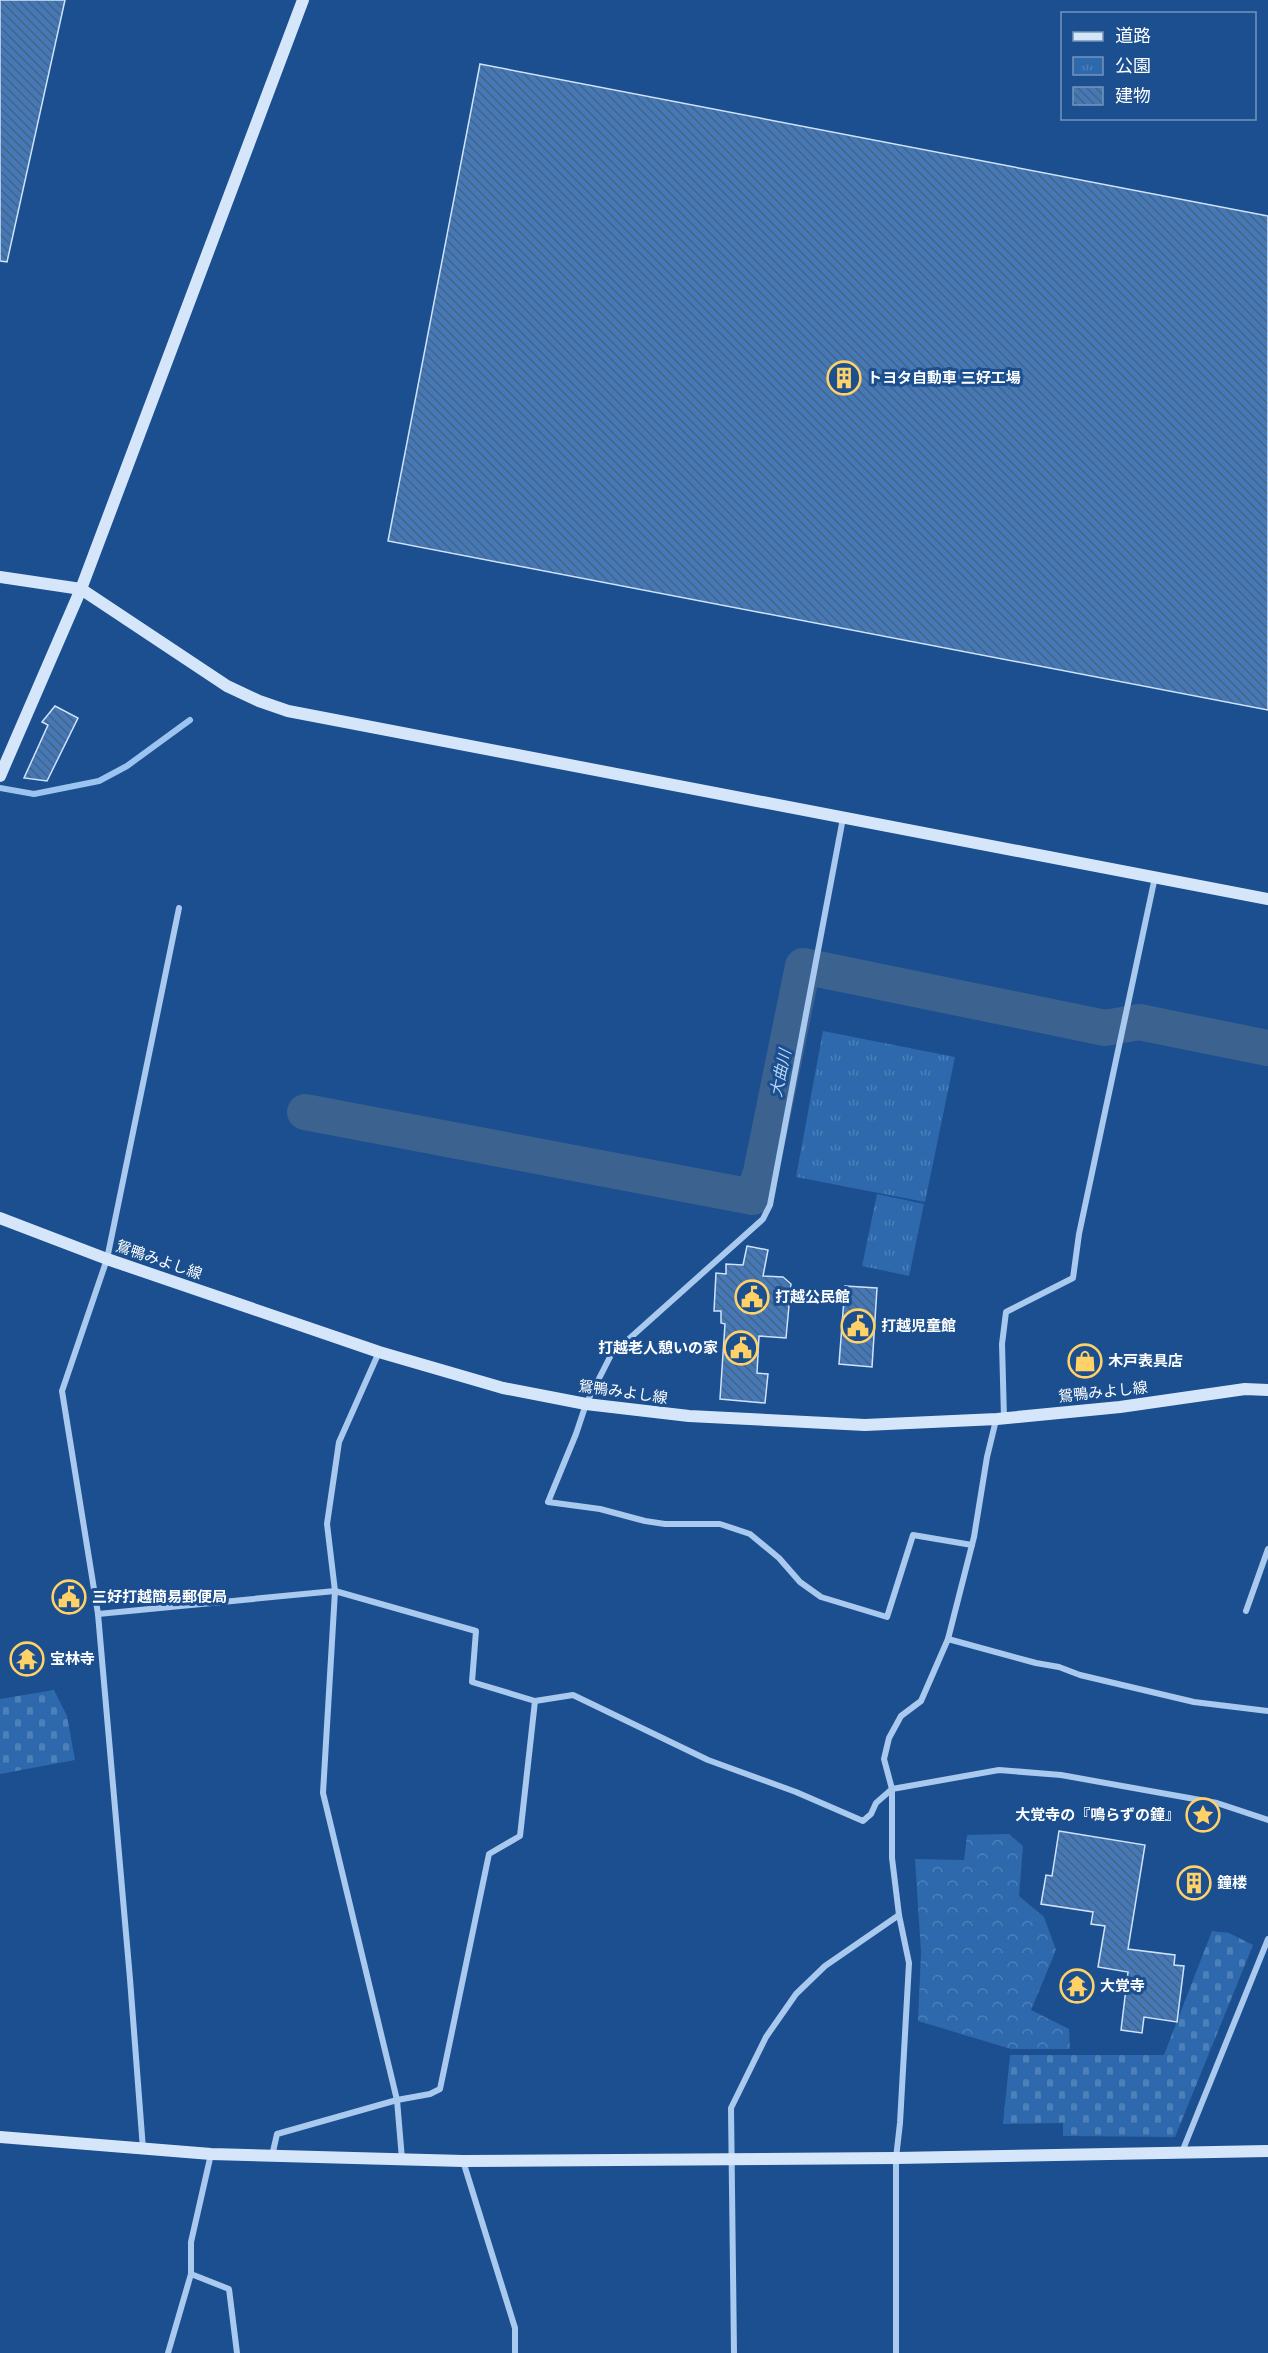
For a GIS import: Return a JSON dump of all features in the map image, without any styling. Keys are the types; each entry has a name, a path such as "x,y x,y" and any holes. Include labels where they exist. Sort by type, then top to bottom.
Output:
{"street":[{"path":"0,776 81,589 303,0"},
{"path":"0,577 81,589 227,686 288,711 1268,900"},
{"path":"843,818 770,1204 763,1219 611,1355 586,1404 548,1502 600,1509 665,1524 720,1524 750,1534 779,1558 800,1582 820,1598 887,1617 913,1535 972,1545"},
{"path":"896,2353 896,2158 909,1963 899,1915 892,1858 892,1789 884,1760 888,1738 901,1716 921,1701 948,1640 972,1545 987,1457 1000,1418 1002,1344 1006,1312 1073,1278 1079,1234 1155,877"},
{"path":"143,2150 98,1614 62,1391 107,1259 179,908"},
{"name":"鴛鴨みよし線","path":"0,1218 107,1259 379,1352 503,1388 586,1404 689,1416 865,1425 1000,1418 1120,1407 1245,1389 1268,1390"},
{"path":"379,1352 339,1442 327,1524 335,1591 323,1793 396,2100 402,2159"},
{"path":"1246,1611 1268,1549"},
{"path":"98,1614 335,1591 476,1631 472,1682 535,1701 573,1695 708,1761 796,1791 863,1821 871,1814 876,1803 892,1789 999,1770 1061,1775 1216,1803 1268,1820"},
{"path":"948,1640 1194,1702 1268,1711"},
{"path":"272,2156 277,2134 396,2100 430,2094 440,2089 489,1854 520,1836 535,1701"},
{"path":"734,2353 731,2108 766,2037 796,1994 825,1966 899,1915"},
{"path":"1182,2152 1268,1939"},
{"path":"0,2137 211,2154 463,2161 896,2158 1268,2151"},
{"path":"168,2353 191,2274 191,2242 211,2154"},
{"path":"463,2161 515,2328 515,2353"},
{"path":"191,2274 229,2289 237,2353"}],"green space":[{"path":"823,1031 955,1057 925,1202 796,1177"},
{"path":"877,1194 924,1204 909,1276 862,1266"},
{"path":"54,1690 67,1716 75,1760 0,1774 0,1699"},
{"path":"1009,1834 1023,1846 1019,1896 1044,1917 1056,1950 1031,2010 1069,2029 1070,2049 1011,2049 918,2021 921,1952 915,1859 964,1860 967,1835"},
{"path":"1212,1931 1229,1933 1253,1945 1175,2137 1063,2136 1063,2123 1003,2124 1010,2055 1164,2055"}],"building":[{"path":"0,0 65,0 7,262 0,261"},
{"name":"トヨタ自動車 三好工場","path":"480,64 1268,216 1268,710 388,541"},
{"path":"55,706 78,718 47,781 24,778 48,725 42,722"},
{"path":"747,1246 768,1250 763,1276 783,1277 791,1284 786,1338 759,1336 757,1373 768,1374 765,1403 720,1399 725,1324 721,1323 721,1311 714,1311 716,1273 726,1274 726,1264 743,1265"},
{"name":"打越児童館","path":"845,1286 877,1288 872,1367 839,1364"},
{"path":"1059,1831 1145,1845 1128,1949 1175,1955 1174,1965 1184,1966 1177,2022 1144,2017 1142,2033 1121,2030 1128,1972 1098,1967 1105,1926 1091,1924 1093,1912 1041,1904 1046,1875 1052,1876"},
{"name":"鐘楼","path":"1185,1872 1205,1875 1203,1893 1183,1891"}],"waterway":[{"path":"0,788 34,794 99,781 127,766 190,720"},
{"name":"大曲川","path":"305,1112 753,1197 761,1172 803,966 1105,1028 1139,1022 1268,1048"}],"place":[{"name":"トヨタ自動車 三好工場","path":"844,378"},
{"name":"打越公民館","path":"752,1297"},
{"name":"打越児童館","path":"858,1326"},
{"name":"打越老人憩いの家","path":"741,1348"},
{"name":"木戸表具店","path":"1085,1361"},
{"name":"三好打越簡易郵便局","path":"69,1597"},
{"name":"宝林寺","path":"27,1659"},
{"name":"大覚寺の『鳴らずの鐘』","path":"1203,1815"},
{"name":"鐘楼","path":"1194,1883"},
{"name":"大覚寺","path":"1077,1986"}]}
